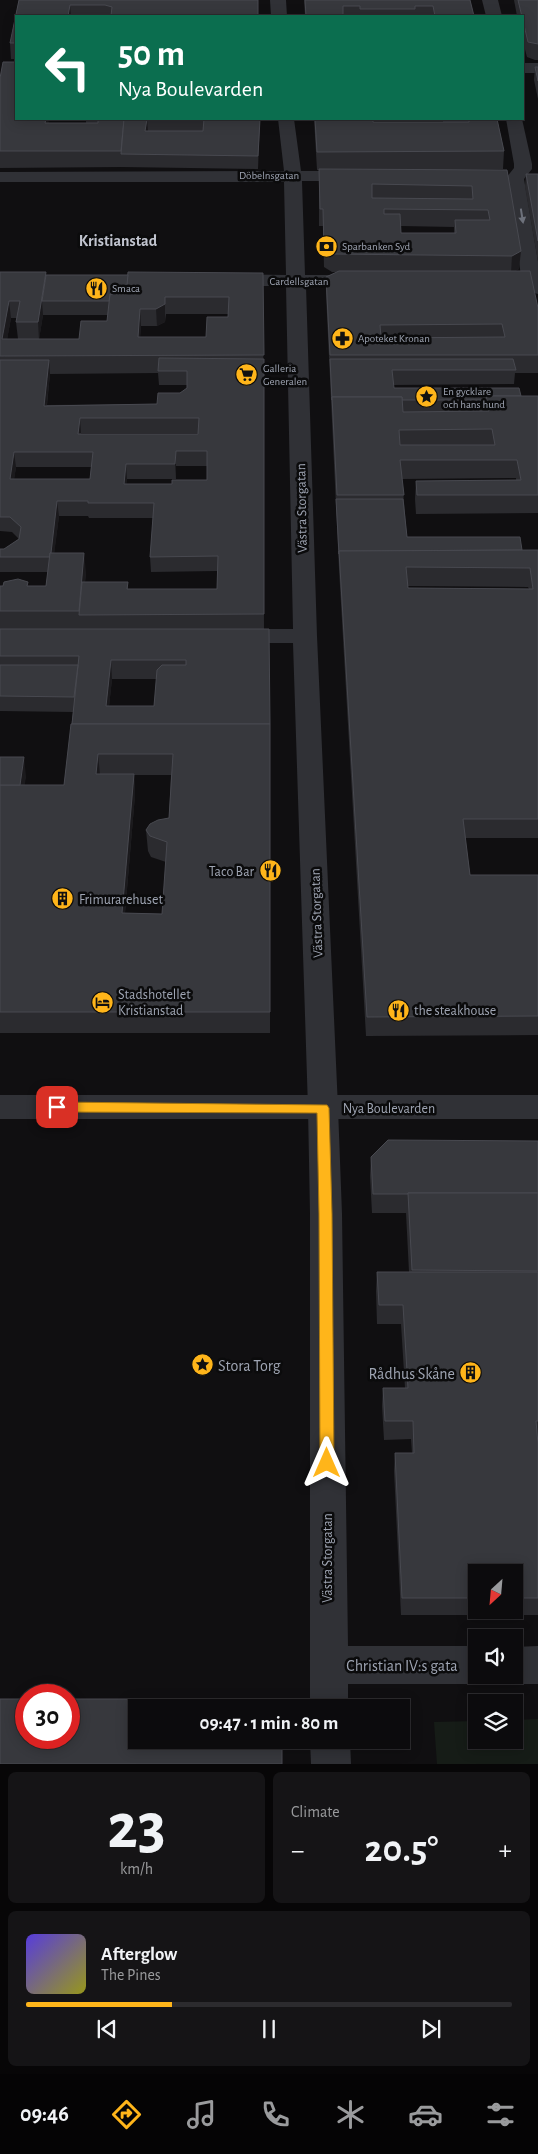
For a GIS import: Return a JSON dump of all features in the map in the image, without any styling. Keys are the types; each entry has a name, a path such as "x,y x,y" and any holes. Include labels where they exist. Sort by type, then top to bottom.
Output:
{"street":[{"path":"278,0 279,15"},
{"path":"490,0 494,15"},
{"path":"524,68 538,68"},
{"name":"Västra Storgatan","path":"286,120 292,175 296,281 305,636 323,1108 326,1224 329,1699"},
{"path":"512,282 536,284 516,178 523,169 523,164 514,120"},
{"name":"Döbelnsgatan","path":"0,177 370,176"},
{"path":"496,178 538,178"},
{"name":"Cardellsgatan","path":"207,280 384,282"},
{"path":"206,636 305,636"},
{"name":"Nya Boulevarden","path":"0,1107 538,1107"},
{"name":"Christian IV:s gata","path":"328,1665 468,1665"},
{"path":"523,1665 538,1665"},
{"path":"330,1749 331,1764"}],"shaded area":[{"path":"538,1719 538,1764 437,1764 434,1722 468,1721 468,1749 523,1749 523,1720"}],"building":[{"path":"19,0 258,0 258,15 111,15 112,7 105,5 70,5 68,15 16,15"},
{"path":"305,0 470,0 474,15 435,15 433,6 415,6 415,9 360,9 360,6 343,6 343,15 306,15"},
{"path":"518,0 538,0 538,44 528,42 524,15 522,15"},
{"path":"15,19 15,43 10,43"},
{"path":"3,62 15,62 15,120 46,120 45,123 98,123 98,120 124,120 121,151 0,151 0,78"},
{"path":"535,67 538,67 538,81"},
{"path":"124,120 147,120 145,131 203,131 204,120 260,120 258,156 121,154"},
{"path":"315,120 469,122 469,120 497,120 504,151 317,152"},
{"path":"319,169 507,170 521,251 512,256 333,254 324,250 323,209 320,209","holes":["372,184 472,186 473,199 372,198","384,209 488,210 490,220 455,220 456,233 401,233 400,214 384,214"]},
{"path":"526,174 538,174 538,241"},
{"path":"339,271 530,271 538,308 538,355 330,355 326,277","holes":["502,324 505,337 381,338 380,325"]},
{"path":"0,272 46,272 38,322 16,322 20,301 9,301 2,339 79,339 81,321 107,321 110,294 126,294 128,272 263,273 264,355 0,356","holes":["165,297 229,297 228,317 207,317 206,337 138,337 140,309 156,309 165,304"]},
{"path":"46,275 128,275 126,294 110,294 109,301 42,301"},
{"path":"159,358 264,359 264,614 79,615 82,582 128,582 127,589 217,589 218,556 150,557 154,503 57,501 50,557 0,557 0,549 4,549 19,539 21,527 10,517 0,517 0,360 49,360 44,406 157,404 158,393 180,393 187,388 187,371 158,371","holes":["80,418 199,418 198,434 78,434","176,451 207,451 207,480 172,480 172,484 124,484 126,464 175,464","14,452 93,452 90,479 10,479"]},
{"path":"330,359 513,359 516,370 392,370 394,388 519,388 521,396 486,396 486,400 402,400 402,397 332,397 332,400"},
{"path":"486,396 538,396 538,495 417,495 416,481 521,480 517,460 400,460 404,495 337,495 332,397 402,397 403,412 489,411","holes":["492,429 495,445 400,445 399,430"]},
{"path":"336,499 403,499 407,537 520,537 522,550 339,551 339,554"},
{"path":"538,550 538,819 463,819 470,875 538,875 538,1016 367,1017 339,551","holes":["406,567 530,568 533,589 408,588"]},
{"path":"50,553 84,553 79,611 0,611 0,586 3,586 4,582 18,579 28,582 27,586 46,586"},
{"path":"0,629 269,629 270,724 72,724 79,656 0,656","holes":["111,660 186,660 186,665 162,665 157,670 154,706 106,706"]},
{"path":"0,665 78,665 74,697 0,696"},
{"name":"Frimurarehuset","path":"71,724 270,724 270,1012 0,1012 0,785 64,785","holes":["98,754 173,754 169,818 150,824 146,830 150,836 167,842 162,914 122,913 134,774 96,774"]},
{"path":"0,757 24,757 20,785 0,785"},
{"path":"388,1140 538,1141 538,1193 373,1194 371,1157"},
{"path":"408,1193 538,1193 538,1271 412,1270"},
{"path":"377,1272 538,1272 538,1421 536,1421 538,1444 538,1598 523,1598 523,1564 468,1564 468,1598 402,1598 395,1453 414,1453 413,1421 385,1421 383,1388 408,1388 403,1305 379,1305"},
{"path":"0,1699 15,1699 15,1749 80,1749 80,1699 128,1699 128,1749 282,1749 282,1764 0,1764"}],"place":[{"name":"Sparbanken Syd","path":"326,246"},
{"name":"Smaca","path":"96,288"},
{"name":"Apoteket Kronan","path":"342,338"},
{"name":"Galleria Generalen","path":"247,374"},
{"name":"En gycklare och hans hund","path":"427,397"},
{"name":"Taco Bar","path":"270,871"},
{"name":"Frimurarehuset","path":"63,899"},
{"name":"Stadshotellet Kristianstad","path":"102,1002"},
{"name":"the steakhouse","path":"398,1010"},
{"name":"Stora Torg","path":"202,1365"},
{"name":"Rådhus Skåne","path":"471,1373"}],"district":[{"name":"Kristianstad","path":"118,240"}],"route":[{"path":"57,1107 323,1108 326,1214 327,1463"}]}
